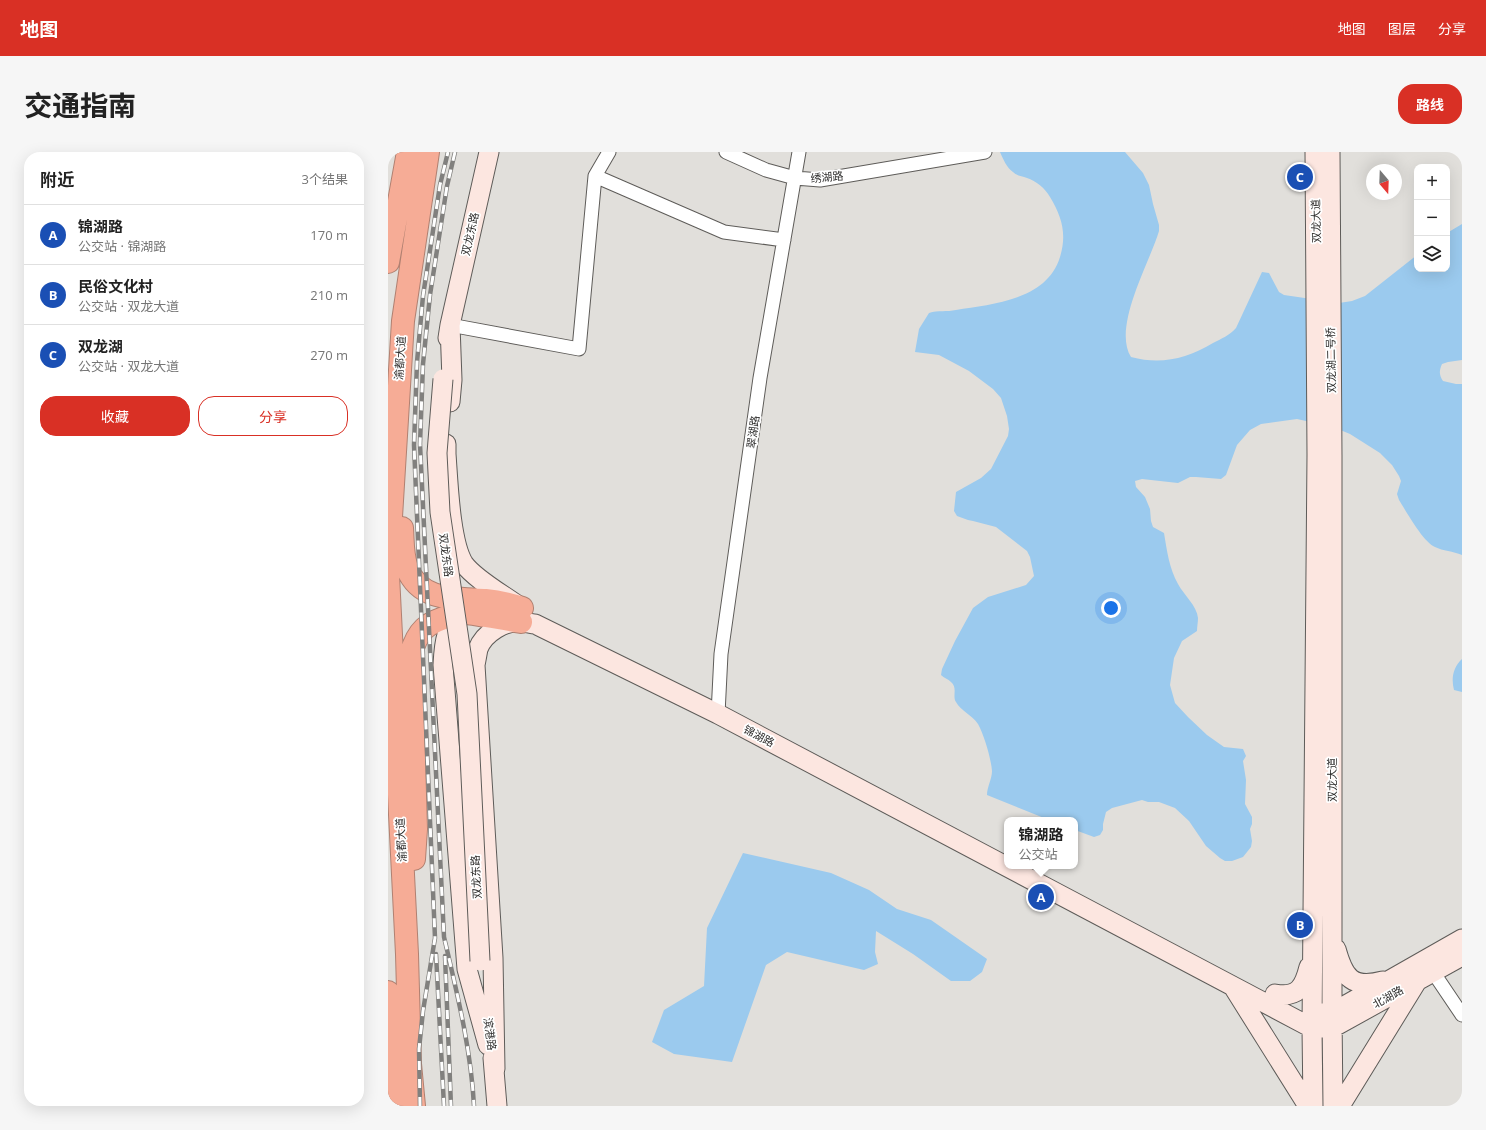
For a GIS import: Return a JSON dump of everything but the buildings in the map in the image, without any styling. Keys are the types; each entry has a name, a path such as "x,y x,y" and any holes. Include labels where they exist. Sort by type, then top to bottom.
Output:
{"highway":[{"path":"388,262 408,152"},
{"name":"渝都大道","path":"388,566 402,321 428,152"},
{"path":"397,418 404,556 407,569 414,580 423,589 436,595 447,598 488,600 522,615"},
{"name":"渝都大道","path":"388,574 407,954 410,1064 414,1106"},
{"path":"407,954 416,829 411,654 415,641 421,631 430,623 464,613 522,615"},
{"path":"388,992 395,1106"}],"street":[{"name":"双龙东路","path":"480,961 467,694 440,512 437,453 443,380 450,325 489,152"},
{"path":"450,325 579,349 595,176 609,152"},
{"name":"绣湖路","path":"726,152 766,170 795,178 820,180 985,152"},
{"name":"翠湖路","path":"718,709 721,654 760,378 799,152"},
{"name":"双龙大道","path":"1315,152 1323,266"},
{"name":"双龙大道","path":"1323,266 1330,152"},
{"path":"595,176 724,232 784,240"},
{"name":"双龙湖二号桥","path":"1323,266 1325,455"},
{"name":"锦湖路","path":"450,325 452,380 446,454 457,547 464,564 473,574 522,615 718,709 1004,852"},
{"name":"双龙大道","path":"1325,455 1333,1106"},
{"name":"双龙大道","path":"1313,1106 1312,954 1325,455"},
{"path":"464,613 451,624 445,637 443,665 467,968 495,1069"},
{"path":"495,1069 494,958 475,665 479,648 487,636 497,628 508,624 522,615"},
{"name":"锦湖路","path":"718,709 1004,863"},
{"name":"锦湖路","path":"1014,869 1233,987 1312,1021"},
{"path":"1036,869 1275,994 1312,1021"},
{"path":"1332,933 1340,965 1345,974 1354,981 1362,984 1372,984 1392,978"},
{"name":"北湖路","path":"1312,1021 1332,1020 1425,970 1459,946"},
{"path":"1275,994 1290,994 1297,991 1301,987 1305,982 1312,954"},
{"name":"滨港路","path":"480,961 495,1069 496,1106"},
{"path":"1340,1106 1425,970 1462,1015"},
{"name":"北湖路","path":"1332,1020 1392,978 1425,970"},
{"path":"1233,987 1308,1106"}],"water":[{"path":"1000,152 1125,152 1143,173 1149,185 1159,225 1159,231 1134,294 1126,329 1126,344 1131,357 1142,359 1163,360 1183,357 1203,349 1231,333 1236,328 1262,272 1269,273 1279,292 1284,295 1339,303 1352,301 1365,296 1414,257 1414,272 1450,272 1450,231 1462,224 1462,360 1442,364 1440,373 1443,381 1462,384 1462,555 1435,547 1430,544 1420,533 1399,500 1397,494 1401,481 1392,465 1380,453 1350,434 1333,427 1297,419 1261,424 1250,430 1237,445 1226,475 1221,479 1190,477 1178,483 1142,479 1135,481 1136,487 1145,497 1150,509 1153,527 1164,533 1172,572 1178,584 1193,605 1198,618 1197,631 1182,641 1174,658 1170,685 1175,703 1207,735 1224,747 1243,749 1246,756 1243,761 1246,780 1245,804 1252,817 1250,829 1252,841 1251,847 1243,857 1232,861 1225,861 1206,846 1189,821 1175,808 1159,802 1148,802 1142,800 1112,808 1106,812 1103,830 1100,835 1094,837 1078,831 1078,817 1042,817 987,795 992,771 989,753 983,734 976,721 956,702 953,684 941,675 942,669 955,641 973,608 988,597 1026,585 1034,576 1030,557 1027,551 996,527 957,516 954,511 956,492 981,478 991,469 1008,436 1009,429 1007,416 1001,398 993,389 969,371 939,355 915,352 919,329 929,313 953,311 986,305 1017,297 1031,291 1043,283 1053,271 1060,257 1063,241 1062,226 1058,212 1043,188 1030,179 1016,174 1005,163"},
{"path":"1462,659 1462,692 1454,690 1453,682 1455,669"},
{"path":"743,853 831,873 869,890 897,909 931,920 987,959 982,972 970,981 951,981 913,954 876,931 875,952 878,964 864,970 787,952 766,965 732,1062 674,1054 652,1042 664,1010 704,986 707,928"}],"railway":[{"path":"420,1106 419,1049 423,1011 435,938 414,445 417,362 423,296 440,185 448,152"},
{"path":"455,152 447,186 430,295 423,364 420,444 444,937 467,1042 474,1106"},
{"path":"436,954 444,1106"},
{"path":"445,956 451,1106"}],"place":[{"name":"双龙湖","path":"1300,177"},
{"name":"锦湖路","path":"1041,897"},
{"name":"民俗文化村","path":"1300,925"}]}
